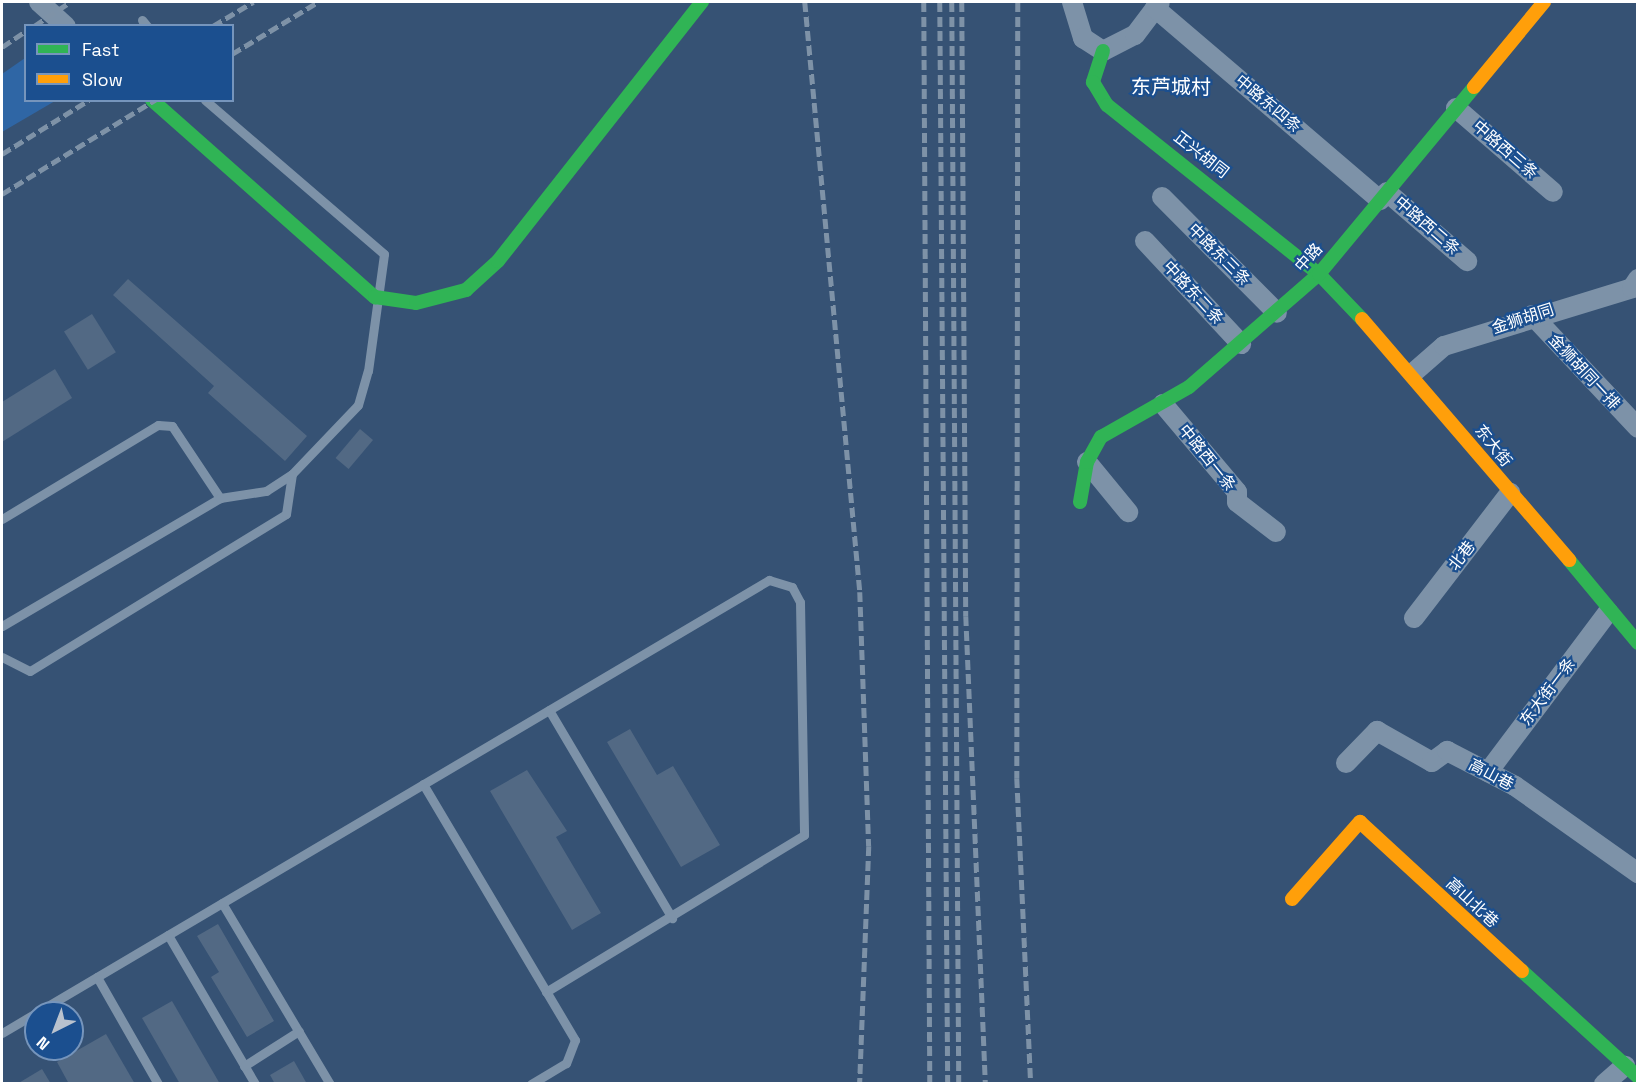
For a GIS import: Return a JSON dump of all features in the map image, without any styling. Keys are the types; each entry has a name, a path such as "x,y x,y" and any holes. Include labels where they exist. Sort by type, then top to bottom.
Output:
{"street":[{"path":"39,2 64,24"},
{"path":"154,102 375,297 416,303 466,290 490,269 702,2"},
{"path":"1072,2 1083,38 1103,51 1135,35 1158,5"},
{"name":"中路","path":"1080,501 1087,462 1101,437 1163,404 1241,344 1319,274 1544,2"},
{"name":"中路东四条","path":"1158,5 1384,196"},
{"name":"正兴胡同","path":"1103,51 1093,82 1107,105 1319,274"},
{"name":"中路西三条","path":"1456,108 1553,192"},
{"name":"中路西二条","path":"1384,196 1467,261"},
{"name":"中路东三条","path":"1162,197 1277,313"},
{"name":"中路东二条","path":"1145,241 1241,344"},
{"name":"东大街","path":"1319,274 1413,373 1608,612 1638,643"},
{"name":"金狮胡同","path":"1413,373 1444,346 1532,315 1632,288 1638,279"},
{"name":"金狮胡同一排","path":"1532,315 1638,428"},
{"name":"中路西一条","path":"1163,404 1238,492 1237,502 1276,532"},
{"path":"1087,462 1128,512"},
{"name":"北巷","path":"1414,618 1510,494"},
{"name":"东大街一条","path":"1488,772 1608,612"},
{"name":"高山巷","path":"1346,763 1377,731 1432,762 1447,751 1488,772 1638,873"},
{"name":"高山北巷","path":"1292,899 1360,822 1631,1072"},
{"path":"1604,1083 1631,1072"}],"lane":[{"path":"2,626 220,498 266,491 292,474 358,405 368,370 375,297 384,254 207,102"},
{"path":"2,519 158,425 172,426 220,498"},
{"path":"2,657 30,670 286,514 292,474"},
{"path":"2,1033 769,580 792,587 801,602 804,835 672,918 546,992"},
{"path":"549,710 672,918"},
{"path":"423,784 575,1040 566,1063 531,1083"},
{"path":"222,903 330,1083"},
{"path":"168,935 255,1083"},
{"path":"97,977 158,1083"},
{"path":"244,1066 299,1031"}],"shaded area":[{"path":"24,59 24,102 53,102 2,132 2,74"}],"building":[{"path":"128,279 307,436 285,461 208,393 214,386 113,295"},
{"path":"92,314 116,352 88,370 64,331"},
{"path":"55,369 72,398 2,442 2,402"},
{"path":"360,429 373,440 349,469 336,458"},
{"path":"630,729 657,775 673,766 720,845 681,867 607,742"},
{"path":"527,770 567,831 556,837 601,913 572,930 490,791"},
{"path":"218,924 274,1021 247,1037 211,977 219,972 197,936"},
{"path":"172,1001 220,1084 180,1084 142,1018"},
{"path":"106,1034 135,1084 69,1084 57,1062 84,1061 84,1047"},
{"path":"294,1061 307,1084 275,1084 270,1075"},
{"path":"42,1069 51,1084 17,1084"}],"railway":[{"path":"37,24 70,2"},
{"path":"216,24 253,2"},
{"path":"234,53 318,2"},
{"path":"805,2 860,592 869,846 860,1084"},
{"path":"924,2 930,1084"},
{"path":"940,2 948,1084"},
{"path":"952,2 959,1084"},
{"path":"962,2 966,616 986,1084"},
{"path":"1018,2 1017,778 1031,1084"},
{"path":"2,47 24,32"},
{"path":"2,154 86,102"},
{"path":"2,194 152,102"}],"traffic: fast":[{"path":"154,102 375,297 416,303 466,290 498,261 702,2"},
{"path":"1103,51 1093,82 1107,105 1319,274 1362,319"},
{"path":"1080,502 1087,462 1101,437 1189,387 1319,274 1474,87"},
{"path":"1569,560 1638,643"},
{"path":"1522,971 1638,1077"}],"traffic: slow":[{"path":"1474,87 1544,2"},
{"path":"1362,319 1569,560"},
{"path":"1292,899 1360,822 1522,971"}],"district":[{"name":"东芦城村","path":"1171,87"}]}
